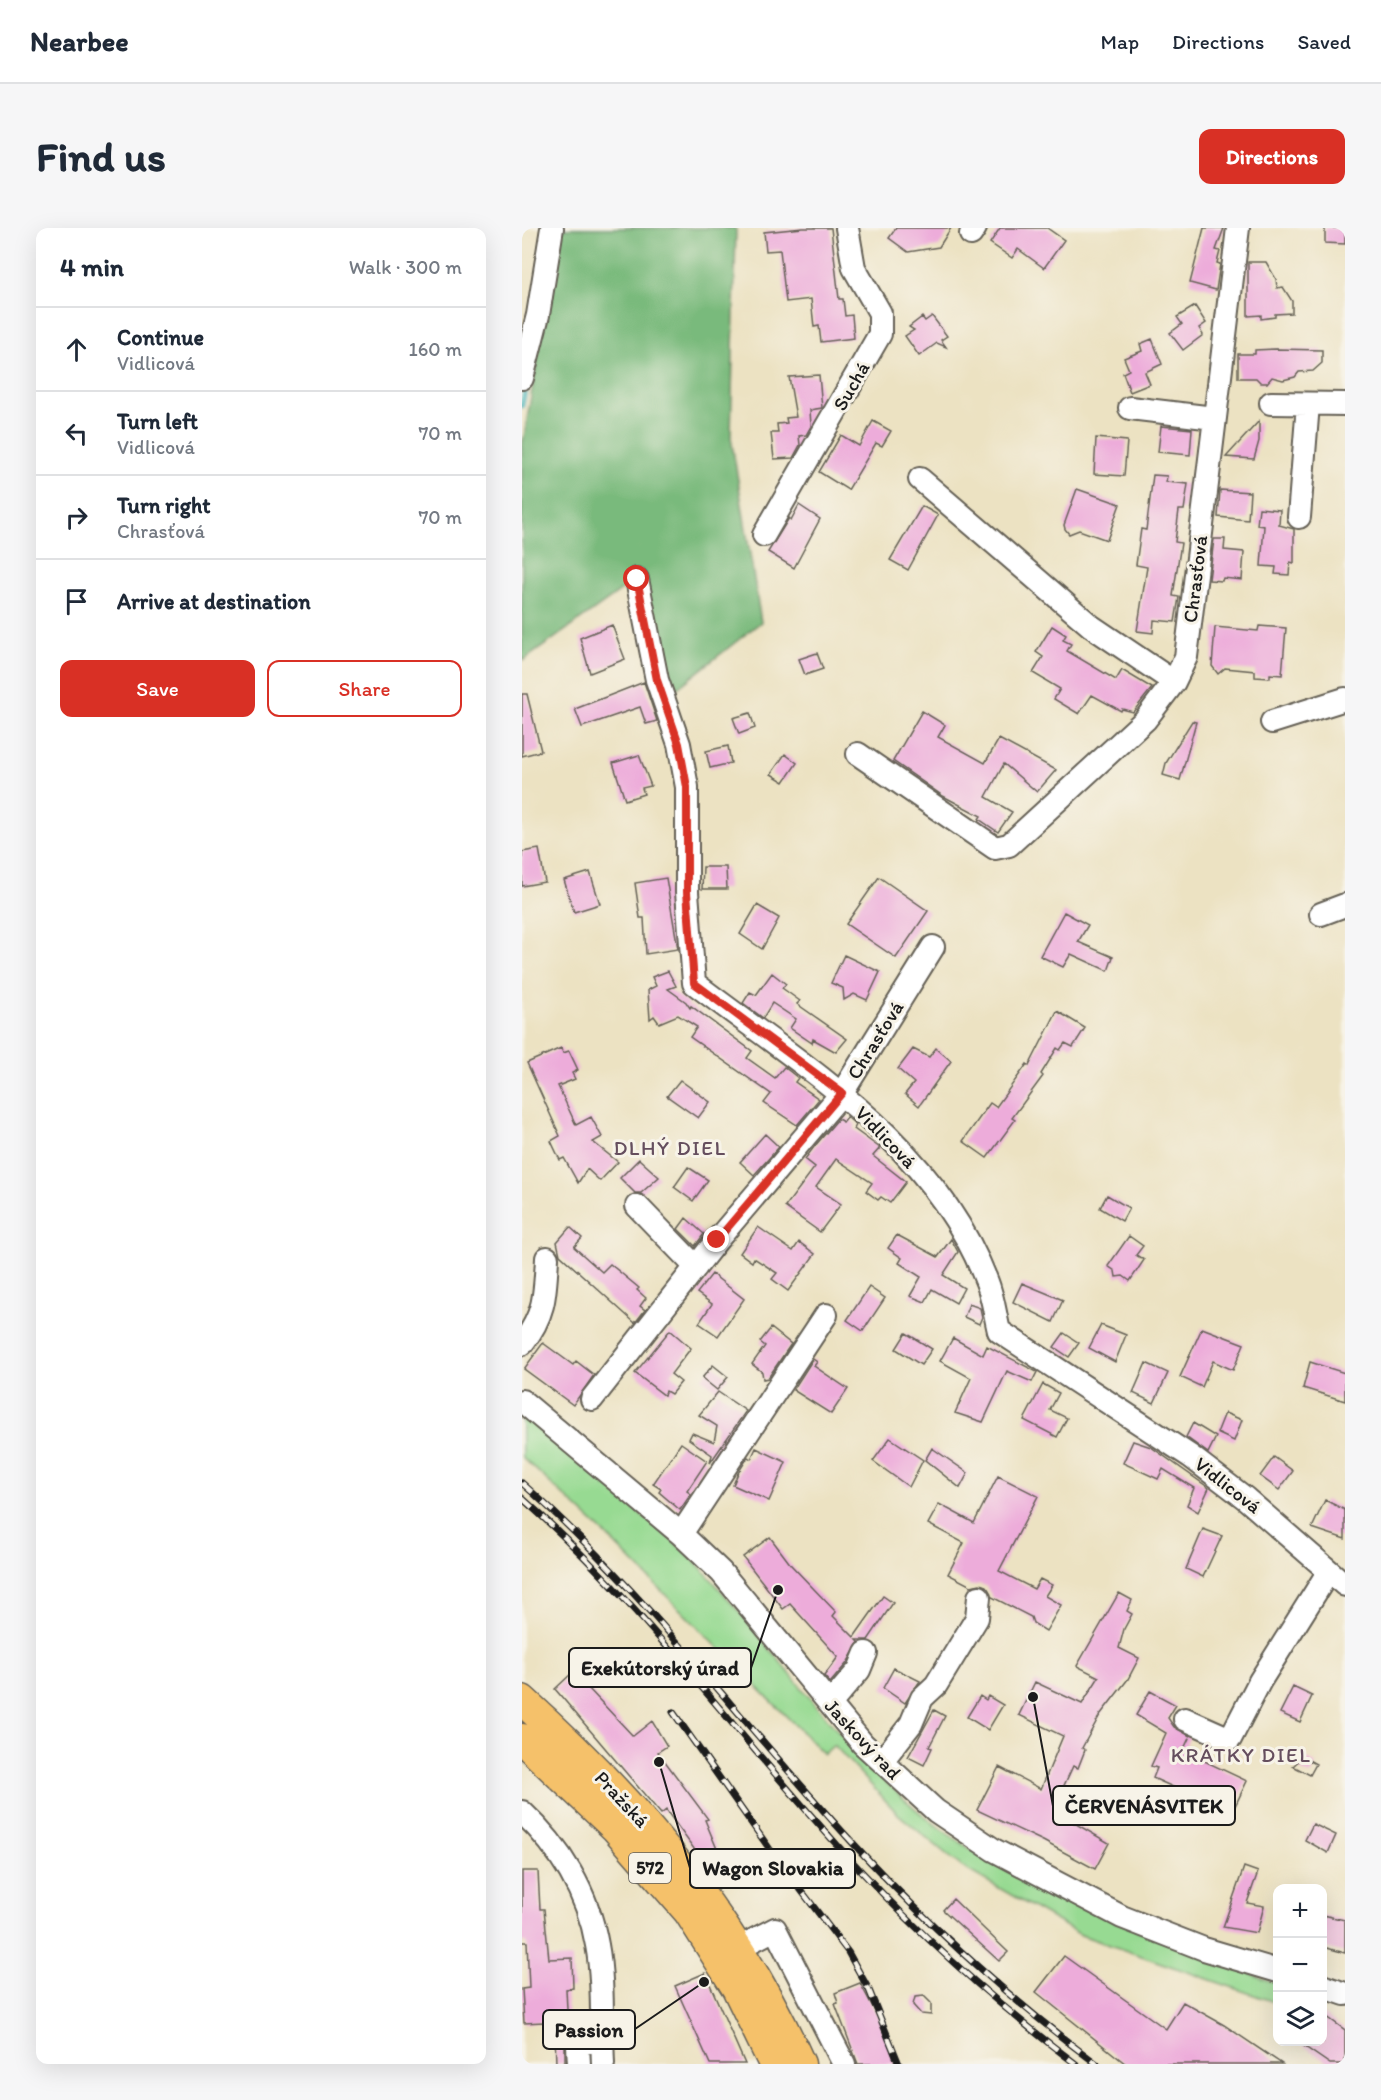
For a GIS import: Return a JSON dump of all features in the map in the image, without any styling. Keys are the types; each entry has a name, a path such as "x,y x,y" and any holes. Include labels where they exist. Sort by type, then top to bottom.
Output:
{"main road":[{"name":"Pražská","path":"522,1700 588,1763 655,1836 698,1890 738,1948 800,2064"},
{"name":"Pražská","path":"522,1738 615,1827 689,1912 737,1988 774,2064"}],"street":[{"path":"522,378 538,315 552,228"},
{"name":"Suchá","path":"764,535 880,334 880,313 854,268 848,228"},
{"name":"Chrasťová","path":"858,754 995,848 1008,845 1144,720 1174,682 1186,657 1238,228"},
{"path":"1271,403 1345,404"},
{"path":"1299,517 1308,404"},
{"path":"1130,408 1214,418"},
{"path":"920,479 1091,627 1174,682"},
{"name":"Vidlicová","path":"637,579 657,680 679,744 687,787 687,892 694,983 842,1093 889,1134 932,1180 965,1237 987,1283 999,1330 1190,1456 1245,1498 1337,1578"},
{"path":"1272,722 1345,699"},
{"path":"1321,914 1345,905"},
{"name":"Chrasťová","path":"592,1399 696,1267 842,1093 933,947"},
{"path":"637,1206 696,1267"},
{"path":"522,1344 534,1330 545,1304 547,1258"},
{"path":"681,1534 826,1315"},
{"name":"Jaskový rad","path":"522,1401 681,1534 729,1580 830,1704 882,1761 951,1823 1038,1875 1161,1934 1273,1969"},
{"path":"1185,1719 1230,1739 1260,1681 1337,1578"},
{"path":"882,1761 911,1724 922,1698 936,1685 977,1618 979,1597"},
{"path":"830,1704 859,1670 866,1653"},
{"path":"525,1820 550,1840 578,1885 588,1913 598,1946 603,2064"},
{"path":"738,1948 775,1929 844,2064"},
{"path":"1327,1987 1345,1994"},
{"path":"579,2064 578,2046 602,2036"}],"green space":[{"path":"560,228 736,228 731,437 761,622 670,694 625,588 524,660 522,658 522,448"},
{"path":"522,1416 694,1560 849,1743 913,1807 948,1834 986,1859 1066,1900 1273,1982 1273,2002 1081,1935 962,1867 898,1814 834,1745 824,1754 601,1530 522,1457"}],"building":[{"path":"831,228 839,299 843,299 845,316 852,315 854,338 821,342 819,326 814,327 811,299 786,302 780,250 766,251 764,232"},
{"path":"896,228 951,228 939,247 908,252 889,238"},
{"path":"1000,228 1047,228 1064,240 1044,268 1018,249 1012,258 990,243"},
{"path":"1204,228 1224,228 1216,250 1220,251 1217,263 1220,264 1216,290 1190,283"},
{"path":"1325,228 1345,228 1345,244 1325,243"},
{"path":"1248,262 1266,262 1276,279 1277,288 1283,287 1292,301 1292,313 1275,314 1275,317 1261,319 1261,315 1248,316"},
{"path":"1195,306 1206,323 1199,328 1203,335 1183,350 1170,333 1182,324 1177,317"},
{"path":"932,316 947,336 941,340 946,347 937,343 919,356 905,336 914,330 909,327 922,317 925,321"},
{"path":"1152,339 1162,364 1145,372 1150,384 1130,392 1123,373 1129,370 1124,358 1142,351 1140,344"},
{"path":"1255,350 1322,350 1322,363 1313,371 1299,372 1295,377 1283,380 1272,377 1267,383 1261,383 1256,378 1238,378 1238,354 1255,354"},
{"path":"819,375 822,408 810,410 811,426 806,435 799,436 800,445 793,458 774,459 771,433 778,433 777,424 787,423 786,418 796,417 789,377"},
{"path":"873,421 891,431 882,446 876,443 848,490 819,472 841,435 859,446"},
{"path":"1259,421 1259,441 1254,459 1226,457"},
{"path":"1161,426 1192,429 1190,455 1158,452"},
{"path":"1096,438 1127,441 1124,476 1094,474"},
{"path":"1153,475 1167,476 1166,482 1188,484 1184,510 1179,510 1175,542 1181,543 1173,596 1179,597 1175,622 1154,620 1153,633 1137,631 1147,567 1136,565 1141,529 1146,530"},
{"path":"1077,489 1120,504 1107,540 1079,530 1069,534 1065,529 1064,525"},
{"path":"1220,490 1250,492 1248,520 1218,517"},
{"path":"799,505 820,519 794,568 768,552"},
{"path":"922,506 938,515 908,570 890,560"},
{"path":"1259,508 1280,510 1279,525 1294,529 1294,563 1290,562 1289,575 1275,574 1276,567 1261,566 1264,526 1257,525"},
{"path":"1214,539 1225,539 1224,550 1244,552 1242,580 1223,578 1222,581 1209,580"},
{"path":"612,625 625,659 590,673 580,638"},
{"path":"1052,626 1066,635 1063,640 1071,644 1067,651 1116,680 1122,670 1152,688 1133,712 1122,709 1121,711 1092,695 1079,714 1054,699 1060,689 1033,673 1043,657 1036,652"},
{"path":"1259,626 1286,628 1282,675 1270,674 1270,678 1255,677 1255,671 1225,668 1218,674 1212,666 1215,627 1258,631"},
{"path":"817,653 823,669 805,675 799,659"},
{"path":"644,682 657,721 646,724 640,707 582,727 575,709"},
{"path":"522,694 527,694 541,751 522,756"},
{"path":"922,711 945,725 938,737 985,763 999,739 1056,770 1037,792 1004,764 986,797 1012,812 998,832 979,819 981,816 943,796 893,761"},
{"path":"750,713 755,728 739,734 733,718"},
{"path":"1192,721 1196,722 1180,780 1163,775 1166,763"},
{"path":"728,746 731,763 710,768 706,751"},
{"path":"785,754 797,763 784,782 771,774"},
{"path":"639,755 651,786 642,788 644,794 625,800 613,763"},
{"path":"539,849 545,882 522,886 522,852"},
{"path":"703,867 726,867 727,889 702,889"},
{"path":"590,872 600,904 574,912 564,880"},
{"path":"879,877 928,911 896,958 846,924"},
{"path":"666,878 678,949 646,954 644,918 640,918 635,883"},
{"path":"757,905 779,918 762,949 740,934"},
{"path":"1064,912 1088,925 1078,942 1113,957 1108,971 1071,954 1063,967 1040,956"},
{"path":"844,955 880,972 867,1000 854,994 844,1000 843,988 831,983"},
{"path":"668,971 676,986 668,989 686,1002 690,1008 691,1006 752,1051 747,1058 775,1078 784,1067 798,1078 795,1082 819,1099 797,1125 764,1103 771,1094 690,1037 697,1027 678,1015 659,1023 654,1016 650,1019 648,990 656,986 652,977"},
{"path":"772,973 786,984 782,988 800,1001 797,1004 847,1039 836,1052 813,1039 812,1043 790,1028 796,1019 772,1003 763,1018 743,1003 750,992 756,995"},
{"path":"1057,1011 1085,1028 1073,1047 1065,1043 1060,1050 1057,1048 1041,1074 1043,1076 1012,1118 1015,1120 987,1158 963,1141 990,1103 996,1107 1027,1064 1029,1066"},
{"path":"561,1048 563,1053 569,1051 578,1070 572,1073 575,1079 558,1086 576,1125 591,1117 602,1137 593,1142 618,1162 600,1181 587,1169 578,1183 564,1158 560,1160 551,1141 560,1136 527,1063"},
{"path":"936,1048 951,1061 919,1106 905,1094 914,1083 898,1069 913,1049 929,1057"},
{"path":"680,1080 710,1102 698,1118 667,1096"},
{"path":"847,1117 856,1125 854,1129 880,1148 873,1156 906,1182 890,1203 881,1197 878,1200 866,1191 872,1183 836,1159 816,1187 841,1204 820,1232 785,1207 815,1167 805,1159 838,1119 843,1122"},
{"path":"765,1134 779,1147 754,1175 740,1162"},
{"path":"639,1159 659,1177 641,1193 635,1193 620,1178"},
{"path":"688,1167 708,1180 693,1201 674,1187"},
{"path":"1107,1195 1129,1208 1122,1221 1100,1208"},
{"path":"686,1218 704,1234 695,1246 678,1229"},
{"path":"570,1227 582,1238 574,1247 602,1272 610,1264 639,1288 637,1290 646,1298 640,1306 645,1310 635,1323 560,1255 557,1242"},
{"path":"758,1227 793,1251 799,1242 815,1254 788,1291 772,1279 777,1273 754,1258 752,1262 740,1253"},
{"path":"897,1235 938,1257 951,1239 958,1252 943,1275 964,1288 956,1303 932,1289 925,1302 910,1296 921,1277 899,1263 902,1258 888,1248"},
{"path":"1129,1236 1143,1246 1136,1255 1144,1260 1130,1281 1123,1276 1116,1277 1115,1271 1108,1266"},
{"path":"712,1274 744,1299 718,1336 699,1323 712,1304 697,1293"},
{"path":"1022,1283 1063,1300 1053,1322 1013,1302"},
{"path":"869,1287 885,1298 863,1331 847,1320"},
{"path":"969,1304 980,1308 982,1317 979,1324 964,1317"},
{"path":"1101,1325 1126,1335 1115,1362 1089,1348"},
{"path":"771,1328 791,1344 768,1378 763,1379 762,1372 752,1364 765,1346 760,1342"},
{"path":"1202,1328 1244,1344 1233,1370 1213,1361 1202,1387 1180,1377"},
{"path":"670,1330 691,1348 671,1374 681,1382 671,1394 666,1391 664,1395 635,1373"},
{"path":"906,1333 932,1349 921,1365 896,1349"},
{"path":"1064,1333 1079,1343 1069,1357 1054,1347"},
{"path":"953,1338 983,1355 987,1346 1037,1372 1032,1382 1007,1371 983,1422 955,1413 971,1378 940,1361"},
{"path":"543,1343 573,1365 576,1361 594,1375 573,1405 524,1369"},
{"path":"813,1359 817,1362 814,1366 848,1389 831,1414 793,1390"},
{"path":"1310,1362 1345,1373 1345,1401 1303,1388"},
{"path":"1146,1363 1168,1373 1154,1403 1133,1393"},
{"path":"713,1365 728,1377 717,1390 702,1378"},
{"path":"1043,1384 1059,1393 1050,1410 1067,1418 1057,1437 1024,1420"},
{"path":"718,1392 746,1411 710,1463 712,1455 689,1439 692,1433 714,1442 717,1426 699,1415"},
{"path":"1225,1413 1242,1420 1234,1441 1217,1433"},
{"path":"1193,1423 1216,1437 1208,1453 1186,1437"},
{"path":"890,1438 923,1460 909,1487 873,1461"},
{"path":"1133,1441 1151,1447 1209,1488 1198,1512 1187,1505 1194,1488 1163,1469 1158,1479 1123,1463"},
{"path":"681,1443 707,1461 687,1491 691,1494 680,1510 659,1492 661,1489 653,1484"},
{"path":"756,1448 786,1462 769,1501 733,1485 738,1473 748,1457 751,1459"},
{"path":"932,1448 968,1473 960,1488 925,1460"},
{"path":"1274,1457 1293,1471 1279,1490 1260,1476"},
{"path":"998,1476 1038,1496 999,1571 1034,1589 1040,1579 1052,1585 1045,1596 1061,1605 1046,1631 1033,1623 1031,1617 992,1597 986,1586 980,1584 971,1586 948,1574 964,1543 928,1524 939,1504 974,1523"},
{"path":"1325,1500 1345,1510 1345,1539 1312,1528"},
{"path":"1203,1529 1222,1536 1203,1577 1186,1569"},
{"path":"770,1537 791,1565 836,1612 833,1616 854,1637 883,1596 893,1603 868,1640 857,1640 859,1642 847,1663 830,1683 824,1676 838,1657 790,1604 783,1609 743,1557"},
{"path":"1119,1593 1132,1600 1127,1611 1132,1614 1124,1629 1119,1648 1139,1658 1128,1679 1100,1715 1082,1748 1085,1750 1078,1768 1073,1766 1061,1792 1077,1800 1069,1820 1109,1843 1095,1869 977,1810 999,1767 1041,1789 1063,1736 1019,1715 1035,1682 1082,1704 1099,1677 1077,1666"},
{"path":"894,1668 920,1681 905,1703 883,1688"},
{"path":"573,1672 633,1736 652,1721 667,1746 658,1752 708,1819 705,1820 722,1861 710,1871 666,1810 661,1814 555,1689"},
{"path":"1293,1687 1312,1696 1300,1722 1280,1713"},
{"path":"1150,1691 1176,1705 1168,1718 1174,1727 1190,1736 1183,1751 1247,1781 1235,1806 1219,1799 1215,1806 1153,1778 1157,1768 1151,1766 1166,1733 1136,1715"},
{"path":"980,1696 986,1700 988,1696 1003,1705 988,1730 967,1717"},
{"path":"934,1710 945,1716 929,1747 932,1748 924,1765 908,1757"},
{"path":"1303,1757 1316,1764 1310,1775 1293,1766"},
{"path":"1313,1824 1336,1835 1328,1853 1305,1840"},
{"path":"1244,1867 1258,1872 1247,1903 1264,1906 1257,1933 1223,1927"},
{"path":"522,1871 538,1871 540,1909 544,1909 549,1959 572,1958 573,1988 566,1989 568,2030 571,2029 571,2035 565,2046 565,2063 556,2064 555,2034 544,2034 544,2022 524,2023 522,1989 529,1988 527,1942 522,1942"},
{"path":"953,1899 1008,1952 999,1961 943,1910"},
{"path":"1327,1916 1345,1920 1345,1953 1327,1948"},
{"path":"1064,1956 1166,2029 1183,2002 1224,2025 1282,2064 1126,2064 1036,1992"},
{"path":"705,1973 745,2064 710,2064 675,1986"},
{"path":"860,1983 879,2019 896,2064 858,2064 835,2004 838,2003 835,1993"},
{"path":"924,1996 931,2003 931,2015 921,2014 913,2005 915,1997"},
{"path":"1327,2017 1345,2030 1345,2064 1330,2064 1304,2046 1327,2046"}],"waterway":[{"path":"522,406 527,383"}],"railway":[{"path":"522,1483 567,1525 651,1612 810,1796 879,1871 938,1930 1000,1986 1097,2064"},
{"path":"522,1498 607,1580 800,1803 894,1905 982,1988 1076,2064"},
{"path":"673,1712 769,1848 848,1952 869,1990 899,2064"}],"place":[{"name":"Exekútorský úrad","path":"778,1590"},
{"name":"ČERVENÁSVITEK","path":"1033,1697"},
{"name":"Wagon Slovakia","path":"659,1762"},
{"name":"Passion","path":"704,1982"}],"district":[{"name":"DLHÝ DIEL","path":"670,1148"},
{"name":"KRÁTKY DIEL","path":"1241,1755"}],"route":[{"path":"637,579 657,680 679,744 687,787 687,892 694,983 842,1093 717,1240"}]}
